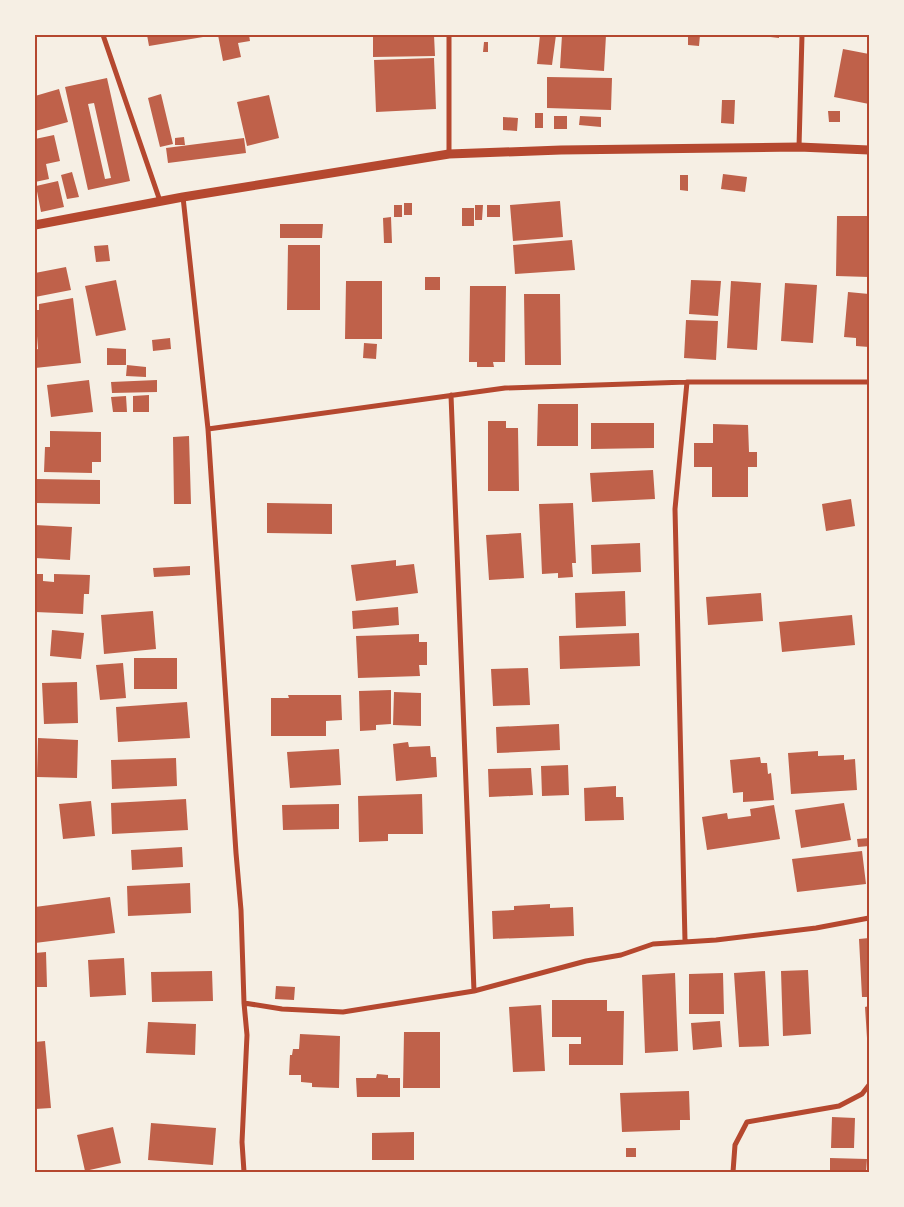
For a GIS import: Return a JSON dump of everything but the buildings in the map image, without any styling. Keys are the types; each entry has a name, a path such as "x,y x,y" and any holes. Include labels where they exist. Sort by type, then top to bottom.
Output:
{"street":[{"path":"103,35 160,201"},
{"path":"449,35 449,154"},
{"path":"799,147 802,35"},
{"path":"35,225 183,197 449,154 561,150 799,147 869,150"},
{"path":"183,197 208,429 241,910 247,1035 242,1142 244,1172"},
{"path":"208,429 504,388 686,382 869,382"},
{"path":"685,941 675,509 686,382"},
{"path":"452,395 474,991"},
{"path":"244,1003 282,1009 344,1012 474,991 586,961 621,956 653,944 716,940 816,928 869,918"},
{"path":"733,1172 735,1145 747,1122 839,1106 862,1094 869,1085"}]}
